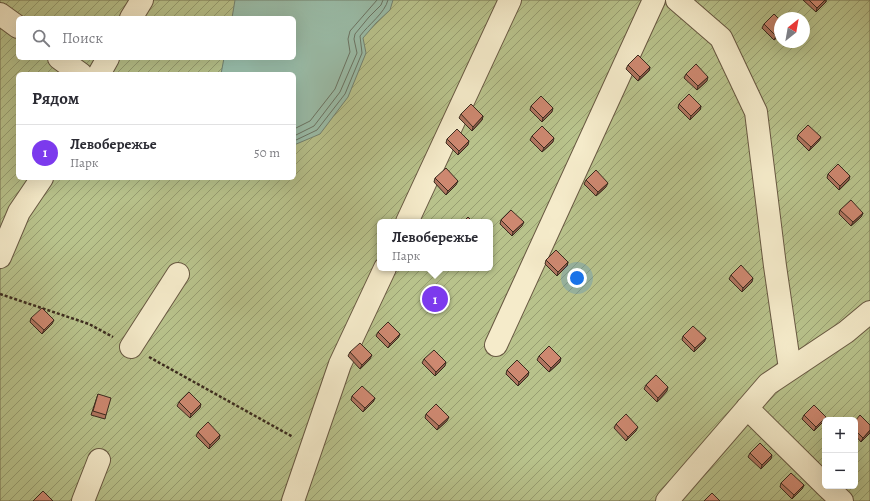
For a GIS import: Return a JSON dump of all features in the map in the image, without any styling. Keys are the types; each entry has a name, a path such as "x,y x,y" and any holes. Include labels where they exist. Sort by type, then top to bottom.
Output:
{"street":[{"path":"132,16 142,0"},
{"path":"407,219 510,0"},
{"path":"496,345 654,0"},
{"path":"677,0 721,38 756,112 775,266 790,369"},
{"path":"0,14 16,26"},
{"path":"62,60 77,72"},
{"path":"100,72 107,60"},
{"path":"0,257 19,212 41,180"},
{"path":"292,501 340,364 384,271"},
{"path":"131,347 178,274"},
{"path":"667,501 768,384 846,332 870,312"},
{"path":"747,408 822,481"},
{"path":"83,501 99,460"},
{"path":"830,489 842,501"}],"path":[{"path":"0,294 89,324 312,447"}],"green space":[{"path":"0,0 870,0 870,501 0,501"}],"water":[{"path":"235,0 393,0 390,10 363,38 366,53 348,97 320,134 296,144 296,72 221,72 224,60 296,60 296,16 232,16"}],"building":[{"path":"809,0 825,0 817,8"},
{"path":"774,14 774,34 764,24"},
{"path":"638,55 650,67 640,77 628,65"},
{"path":"696,64 708,77 698,86 686,74"},
{"path":"689,94 701,106 691,116 679,104"},
{"path":"541,96 553,108 543,118 531,106"},
{"path":"471,104 483,116 473,127 461,114"},
{"path":"808,125 821,137 811,147 798,135"},
{"path":"542,126 554,138 544,148 532,136"},
{"path":"457,129 469,141 459,151 447,139"},
{"path":"838,164 850,176 840,186 828,174"},
{"path":"446,168 458,181 448,191 435,178"},
{"path":"596,170 608,183 598,192 586,180"},
{"path":"851,200 863,213 853,222 840,210"},
{"path":"511,210 524,222 513,232 501,220"},
{"path":"556,250 568,262 558,272 546,260"},
{"path":"741,265 753,278 743,288 731,275"},
{"path":"42,308 54,320 44,330 31,318"},
{"path":"388,322 400,334 390,344 378,332"},
{"path":"693,326 706,338 695,348 683,336"},
{"path":"360,343 372,355 362,365 350,352"},
{"path":"549,346 561,358 551,368 539,356"},
{"path":"434,350 446,362 436,372 424,359"},
{"path":"517,360 529,372 519,382 507,370"},
{"path":"656,375 668,387 658,398 646,385"},
{"path":"362,386 375,398 365,408 352,396"},
{"path":"189,392 201,404 191,414 179,402"},
{"path":"98,394 111,398 106,415 93,411"},
{"path":"436,404 449,417 439,426 426,414"},
{"path":"814,405 826,417 822,417 822,421 816,427 804,415"},
{"path":"626,414 638,427 628,437 616,424"},
{"path":"860,415 870,425 870,430 863,438 858,433 858,417"},
{"path":"208,422 220,435 210,445 198,432"},
{"path":"760,443 772,455 762,465 750,453"},
{"path":"791,473 804,485 794,495 781,483"},
{"path":"43,491 53,501 33,501"},
{"path":"712,493 720,501 704,501"}],"place":[{"name":"Левобережье","path":"435,299"}]}
